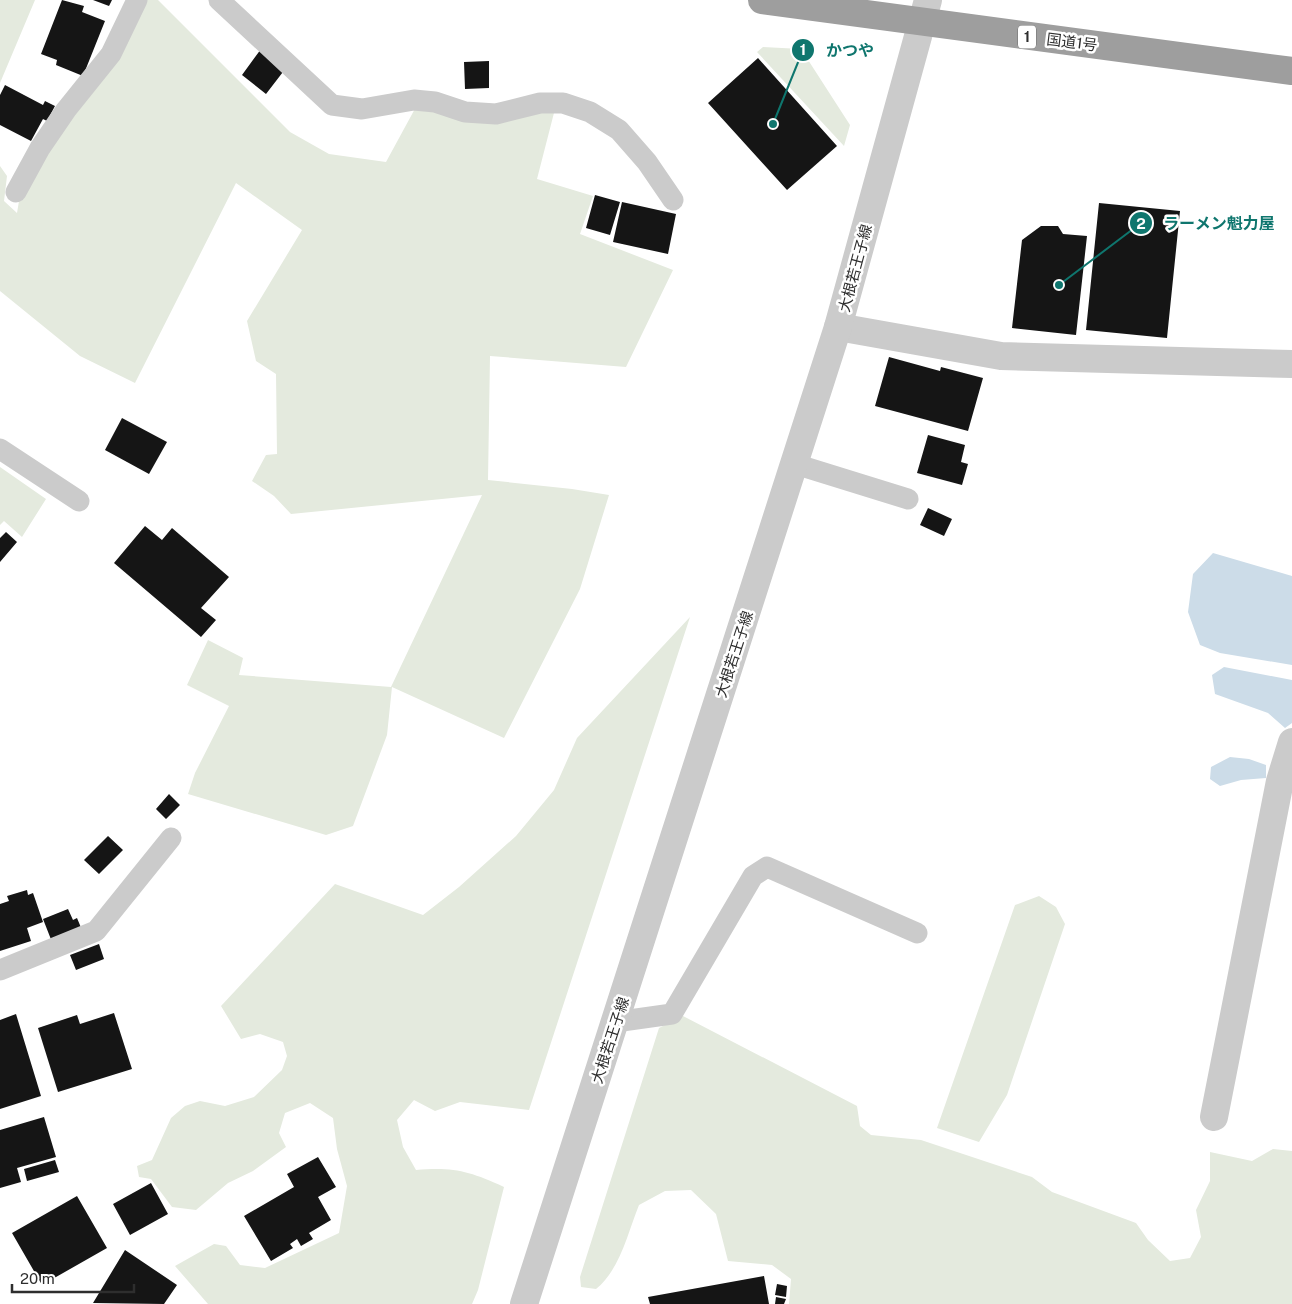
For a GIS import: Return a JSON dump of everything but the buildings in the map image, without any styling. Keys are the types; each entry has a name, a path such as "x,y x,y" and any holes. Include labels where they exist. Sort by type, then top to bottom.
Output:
{"highway":[{"name":"国道1号","path":"762,0 924,11 1292,71"}],"street":[{"name":"大根若王子線","path":"524,1304 838,327 924,11"},
{"path":"838,327 1001,356 1292,364"},
{"path":"1214,1117 1278,790 1292,742"}],"lane":[{"path":"16,192 40,148 66,110 111,54 137,0"},
{"path":"219,0 332,105 362,109 414,100 435,102 465,112 496,114 540,103 563,103 590,112 619,130 647,162 673,200"},
{"path":"0,449 79,501"},
{"path":"795,464 908,499"},
{"path":"0,970 96,931 172,838"},
{"path":"615,1022 672,1014 753,876 768,867 918,933"}],"shaded area":[{"path":"0,0 35,0 0,83"},
{"path":"142,0 158,0 290,132 329,154 386,162 417,105 555,109 537,179 593,196 580,234 673,270 626,367 490,356 488,480 609,495 580,589 504,738 392,687 387,735 353,826 326,835 188,794 195,773 229,706 187,685 208,640 243,658 239,675 391,687 482,495 291,514 274,496 252,481 266,455 277,454 276,374 256,361 247,321 302,230 236,183 135,383 80,356 0,291 0,166 7,176 4,201 17,213 19,201"},
{"path":"763,47 801,49 850,125 844,146 757,52"},
{"path":"0,467 46,499 22,537 4,521 0,525"},
{"path":"690,617 529,1110 460,1102 435,1111 414,1100 397,1120 403,1147 416,1170 441,1169 461,1171 504,1187 478,1290 472,1304 208,1304 175,1266 214,1244 226,1246 240,1265 265,1268 339,1233 347,1186 337,1149 333,1118 310,1103 285,1113 279,1133 286,1147 253,1171 228,1183 196,1210 172,1207 151,1179 139,1177 137,1166 152,1160 171,1118 185,1106 200,1101 225,1106 254,1097 282,1070 287,1056 283,1042 260,1034 241,1039 221,1006 335,884 423,915 459,887 516,836 554,790 577,738"},
{"path":"1039,896 1056,907 1065,924 1007,1095 979,1142 937,1128 1015,905"},
{"path":"683,1016 857,1106 860,1126 871,1135 921,1140 1032,1177 1052,1192 1136,1223 1148,1240 1170,1261 1190,1258 1201,1237 1196,1210 1210,1181 1210,1152 1252,1161 1273,1149 1292,1151 1292,1304 789,1304 791,1279 772,1265 728,1261 716,1214 691,1190 665,1191 639,1205 622,1250 611,1272 596,1289 581,1287 580,1277 659,1028"}],"water":[{"path":"1213,553 1292,576 1292,665 1220,653 1200,645 1188,612 1193,574"},
{"path":"1224,667 1292,680 1292,723 1285,728 1268,713 1215,694 1212,675"},
{"path":"1230,757 1249,759 1266,765 1266,778 1241,780 1220,786 1210,779 1211,767"}],"place":[{"name":"かつや","path":"773,124"},
{"name":"ラーメン魁力屋","path":"1059,285"}]}
